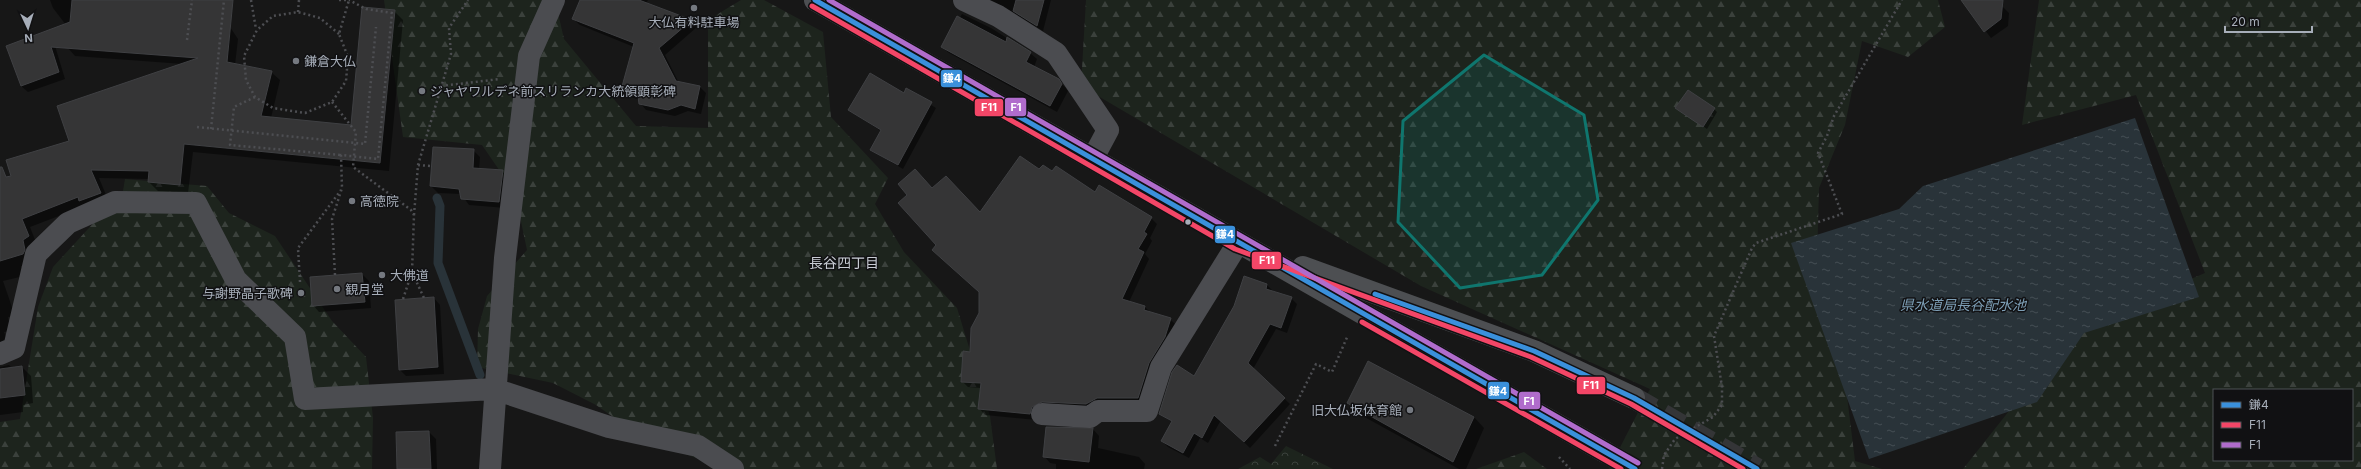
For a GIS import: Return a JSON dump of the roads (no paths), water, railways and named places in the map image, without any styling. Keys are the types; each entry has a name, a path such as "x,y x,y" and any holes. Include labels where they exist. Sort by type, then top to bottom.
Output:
{"main road":[{"path":"815,0 1605,452"},
{"path":"1238,243 1534,351 1634,398"}],"street":[{"path":"490,469 494,389 505,258 530,56 554,0"},
{"path":"964,0 1001,8 1056,53 1108,130 1093,158"},
{"path":"0,354 14,348 36,254 68,223 115,202 196,203 236,280 295,337 305,399 494,389 609,426 698,446 733,469"},
{"path":"1042,414 1090,417 1098,411 1147,411 1161,367 1238,243"}],"water":[{"name":"県水道局長谷配水池","path":"2135,118 2199,297 2084,333 2037,402 1869,459 1791,243 1899,209 1923,186"}],"waterway":[{"path":"437,198 440,206 438,263 480,375"}],"tunnel":[{"path":"1634,398 1757,469"},
{"path":"1605,452 1635,469"}],"place":[{"name":"大仏有料駐車場","path":"694,8"},
{"name":"鎌倉大仏","path":"296,61"},
{"name":"ジャヤワルデネ前スリランカ大統領顕彰碑","path":"422,91"},
{"name":"高徳院","path":"352,201"},
{"name":"大佛道","path":"382,275"},
{"name":"観月堂","path":"337,289"},
{"name":"与謝野晶子歌碑","path":"301,293"},
{"name":"旧大仏坂体育館","path":"1410,410"}],"district":[{"name":"長谷四丁目","path":"844,263"}]}
